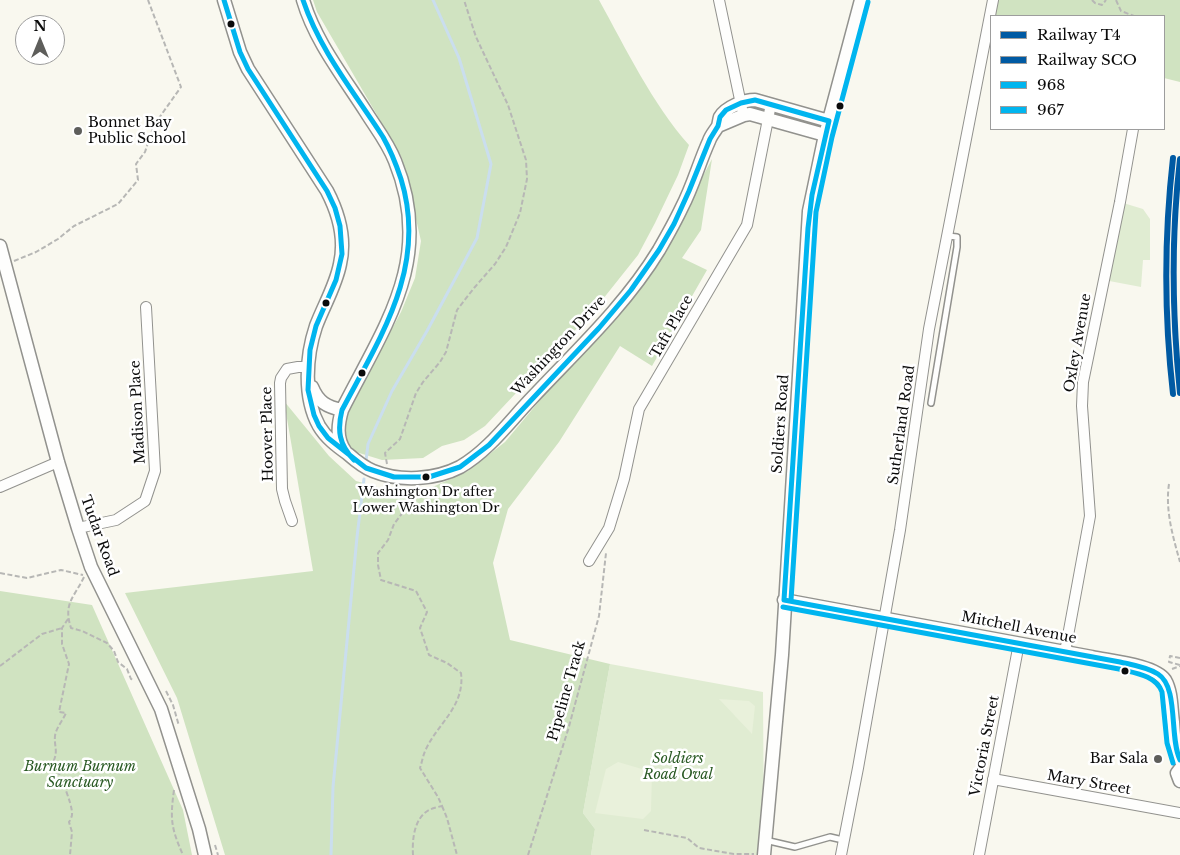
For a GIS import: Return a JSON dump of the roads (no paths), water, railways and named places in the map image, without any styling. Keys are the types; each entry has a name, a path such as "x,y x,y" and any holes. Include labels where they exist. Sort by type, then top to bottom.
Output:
{"street":[{"path":"224,0 240,52 248,69 327,191 339,221 342,234 341,262 338,276 316,328 311,345 309,367 315,395 324,404 342,410"},
{"path":"303,0 316,34 394,159 403,182 410,222 408,262 398,298 342,410 339,421 338,436 348,454"},
{"path":"719,0 742,109 750,114 825,135"},
{"name":"Soldiers Road","path":"764,854 779,694 808,228 812,195 825,135 861,0"},
{"name":"Sutherland Road","path":"841,855 858,768 910,466 929,329 992,0"},
{"path":"742,109 748,100 755,100 829,121"},
{"name":"Taft Place","path":"589,561 609,528 624,479 639,410 746,225 771,104"},
{"name":"Washington Drive","path":"309,367 309,395 314,414 320,426 333,444 359,464 372,471 398,477 419,478 445,473 461,466 489,444 623,299 644,272 670,231 683,206 709,140 718,126 720,117 729,109 742,109"},
{"name":"Oxley Avenue","path":"1065,652 1090,516 1082,406 1083,382 1133,130"},
{"name":"Tudar Road","path":"0,246 58,462 78,528 88,571 161,709 199,828 205,855"},
{"name":"Madison Place","path":"78,528 116,520 145,501 155,471 146,307"},
{"name":"Hoover Place","path":"292,521 282,489 280,383 287,369 309,367"},
{"path":"0,487 58,462"},
{"name":"Mitchell Avenue","path":"784,600 1019,643 1154,671 1162,677 1169,691 1175,740 1180,760"},
{"name":"Victoria Street","path":"979,855 1019,643"},
{"path":"1180,768 1177,776 1180,781"},
{"name":"Mary Street","path":"993,779 1180,813"}],"lane":[{"path":"931,403 957,247 957,237 948,236"},
{"path":"765,840 796,847 830,837 843,840"}],"waterway":[{"path":"366,461 368,444 392,391 477,238 491,164 459,58 433,0"},
{"path":"331,855 333,787 364,479"}],"rail line":[{"name":"SCO","path":"1173,158 1166,276 1173,394"},
{"name":"T4","path":"1180,159 1174,247 1175,334 1180,393"}],"place":[{"name":"Bonnet Bay Public School","path":"78,131"},
{"name":"Washington Dr after Lower Washington Dr","path":"426,477"},
{"name":"Bar Sala","path":"1158,759"}],"park label":[{"name":"Soldiers Road Oval","path":"678,768"},
{"name":"Burnum Burnum Sanctuary","path":"80,776"}]}
